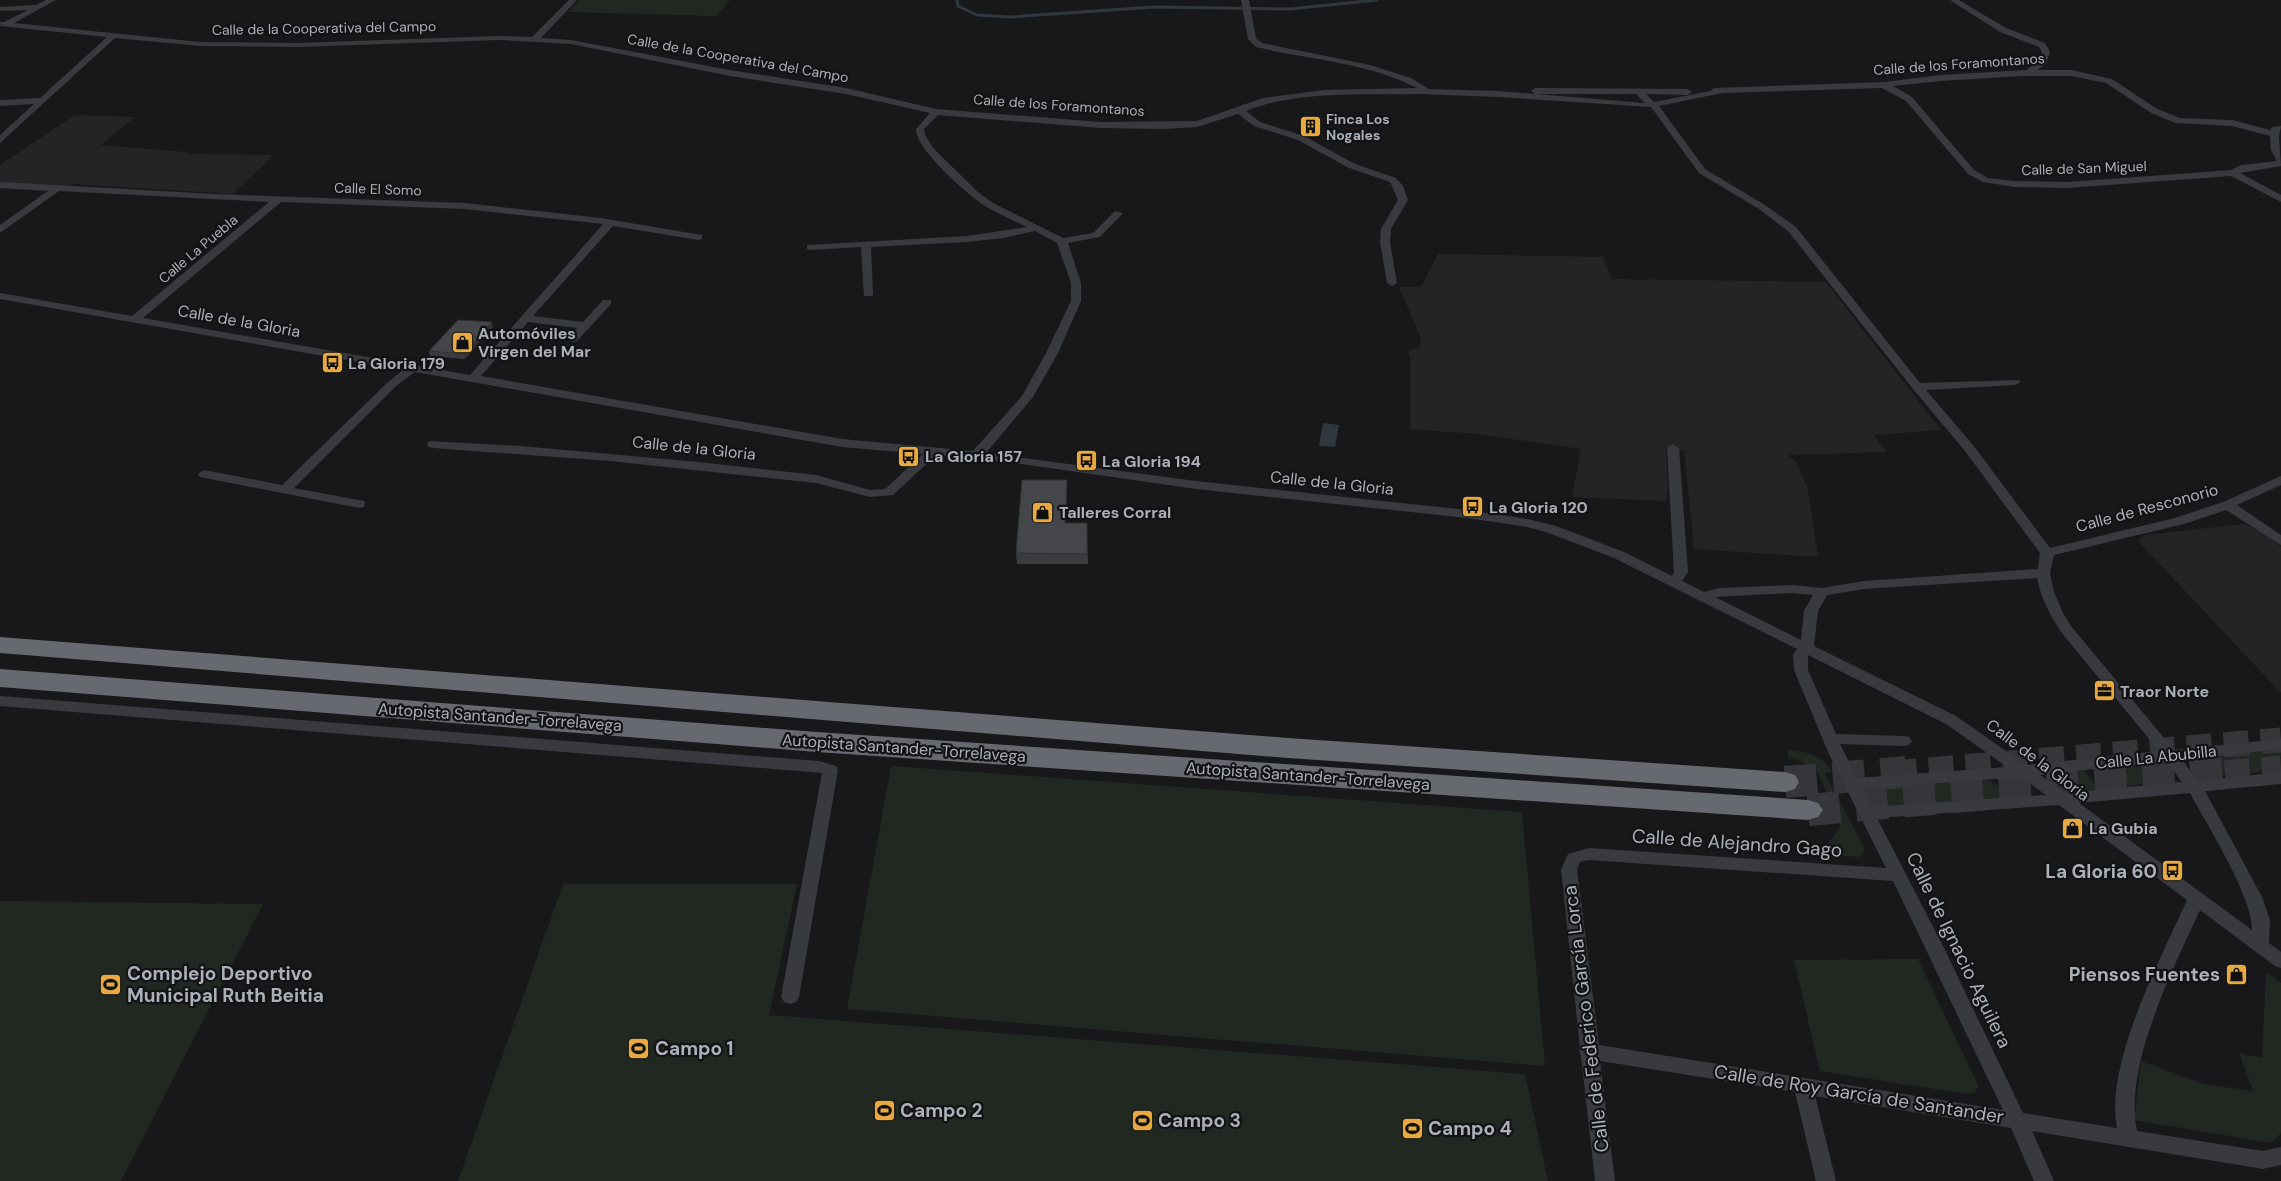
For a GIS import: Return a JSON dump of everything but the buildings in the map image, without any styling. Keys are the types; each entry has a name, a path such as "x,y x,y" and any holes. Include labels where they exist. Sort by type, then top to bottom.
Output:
{"highway":[{"name":"Autopista Santander-Torrelavega","path":"0,645 1278,747 1785,782"},
{"name":"Autopista Santander-Torrelavega","path":"0,678 827,742 1808,810"}],"street":[{"path":"3,24 34,7 52,0"},
{"path":"535,39 573,0"},
{"path":"1954,0 1988,22 2042,45 2046,52 2043,62 2029,72"},
{"name":"Calle de los Foramontanos","path":"1246,6 1252,39 1260,45 1334,60 1389,74 1429,91"},
{"path":"0,9 34,7"},
{"name":"Calle de la Cooperativa del Campo","path":"3,24 152,40 242,45 535,39 572,42 730,74 846,90 936,112"},
{"path":"0,140 114,35"},
{"name":"Calle de los Foramontanos","path":"1498,94 1560,90 1639,93 1722,91 1884,85 1940,78 2029,72 2071,73 2100,78 2154,111 2179,121 2232,123 2278,131"},
{"name":"Calle de San Miguel","path":"1884,85 1909,99 1971,172 1986,180 2014,184 2068,185 2233,173 2241,168 2281,161 2277,156 2278,131"},
{"name":"Calle de los Foramontanos","path":"936,112 1102,126 1164,126 1208,122 1238,109 1303,94 1429,91 1653,105 1722,91"},
{"path":"1639,93 1653,105 1702,171 1762,207 1792,229 1917,387 1969,448 2047,553 2044,573 2047,592 2066,629 2171,756 2195,788 2254,897 2261,920 2260,945"},
{"path":"0,103 42,101"},
{"path":"1238,109 1257,124 1306,140 1352,166 1388,178 1398,186 1403,200 1386,229 1385,242 1392,283"},
{"path":"936,112 922,125 920,135 937,158 976,195 990,205 1062,241 1096,235 1104,230 1118,213"},
{"path":"2233,173 2281,199"},
{"name":"Calle El Somo","path":"0,185 465,206 610,223 698,237"},
{"path":"0,230 56,189"},
{"name":"Calle La Puebla","path":"134,320 280,198"},
{"path":"472,379 528,319 610,223"},
{"path":"811,247 866,246 976,238 1037,228"},
{"path":"977,455 1027,397 1052,353 1076,301 1076,283 1062,241"},
{"path":"866,246 868,294"},
{"name":"Calle de la Gloria","path":"0,296 807,438 977,455 1215,488 1467,514 1527,523 1551,529 1598,545 1675,581 1806,648 1934,710 1975,735 2197,897 2281,961"},
{"path":"573,339 606,302"},
{"path":"528,319 584,325"},
{"path":"284,490 392,384 411,369"},
{"path":"1917,387 2015,382"},
{"name":"Calle de la Gloria","path":"433,444 533,449 696,464 817,480 862,494 880,495 889,492 932,452"},
{"path":"1673,448 1682,572 1675,581"},
{"path":"204,474 359,504"},
{"name":"Calle de Resconorio","path":"2047,553 2179,521 2228,505 2281,480"},
{"path":"2228,505 2281,541"},
{"path":"1703,596 1720,592 1792,590 1822,592 1864,585 2044,573"},
{"path":"1806,648 1811,611 1822,592"},
{"name":"Calle de Ignacio Aguilera","path":"1806,648 1800,656 1801,670 1831,739 2017,1119 2044,1181"},
{"path":"0,701 819,766 830,770 790,997"},
{"path":"1831,739 1904,741"},
{"name":"Calle La Abubilla","path":"1852,784 2022,771 2281,744"},
{"name":"Calle La Abubilla","path":"1868,813 2062,800 2281,778"},
{"name":"Calle de Alejandro Gago","path":"1574,858 1589,854 1898,875"},
{"name":"Calle de Federico García Lorca","path":"1574,858 1568,869 1588,1051 1605,1181"},
{"path":"2129,1138 2124,1115 2125,1092 2148,1005 2197,897"},
{"name":"Calle de Roy García de Santander","path":"1588,1051 2263,1160 2281,1156"},
{"path":"1802,1085 1826,1181"}],"shaded area":[{"path":"580,0 730,0 717,16 568,12"},
{"path":"75,115 135,117 101,145 188,152 186,154 274,155 233,194 73,184 69,187 0,183 0,165"},
{"path":"1438,254 1603,257 1612,279 1826,282 1941,430 1874,435 1887,452 1787,455 1797,463 1808,490 1818,557 1694,549 1684,450 1666,448 1668,488 1666,501 1572,497 1581,449 1477,434 1410,429 1410,357 1407,351 1419,347 1421,338 1399,287 1421,287"},
{"path":"1323,423 1339,425 1335,447 1319,446"},
{"path":"2243,524 2262,530 2281,547 2281,693 2138,541 2145,535"},
{"path":"2281,748 2281,769 2248,774 2222,775 2211,773 2202,768 2196,761 2200,757"},
{"path":"1787,750 1813,755 1828,766 1832,772 1824,773 1865,849 1863,855 1858,857 1820,854 1841,826 1817,770 1796,759 1789,759"},
{"path":"2146,764 2158,765 2169,776 2168,780 2111,789 2096,770"},
{"path":"891,766 1522,812 1545,1066 847,1009"},
{"path":"2084,770 2099,790 2074,790 2062,781 2063,774"},
{"path":"1989,780 2016,799 1886,807 1876,802 1872,797 1872,790 1879,787"},
{"path":"563,884 797,884 769,1015 1525,1074 1548,1181 458,1181"},
{"name":"Complejo Deportivo Municipal Ruth Beitia","path":"0,901 263,904 121,1181 0,1181"},
{"path":"1918,959 1978,1085 1976,1092 1967,1094 1820,1071 1794,960"},
{"path":"2266,972 2281,983 2281,1133 2271,1143 2134,1120 2141,1061 2204,1084 2253,1091 2239,1053 2262,1058"}],"waterway":[{"path":"957,0 958,6 977,15 1009,17 1154,7 1290,9 1377,0"}],"tunnel":[{"path":"1892,773 2281,740"},
{"path":"2225,773 2281,768"},
{"path":"1785,782 1906,772"},
{"path":"1808,810 2239,772"}],"place":[{"name":"Finca Los Nogales","path":"1310,127"},
{"name":"Automóviles Virgen del Mar","path":"462,342"},
{"name":"La Gloria 179","path":"332,363"},
{"name":"La Gloria 157","path":"909,456"},
{"name":"La Gloria 194","path":"1086,461"},
{"name":"La Gloria 120","path":"1473,507"},
{"name":"Talleres Corral","path":"1043,512"},
{"name":"Traor Norte","path":"2104,691"},
{"name":"La Gubia","path":"2073,828"},
{"name":"La Gloria 60","path":"2173,871"},
{"name":"Piensos Fuentes","path":"2236,974"},
{"name":"Complejo Deportivo Municipal Ruth Beitia","path":"111,984"},
{"name":"Campo 1","path":"639,1048"},
{"name":"Campo 2","path":"884,1110"},
{"name":"Campo 3","path":"1142,1120"},
{"name":"Campo 4","path":"1412,1128"}]}
